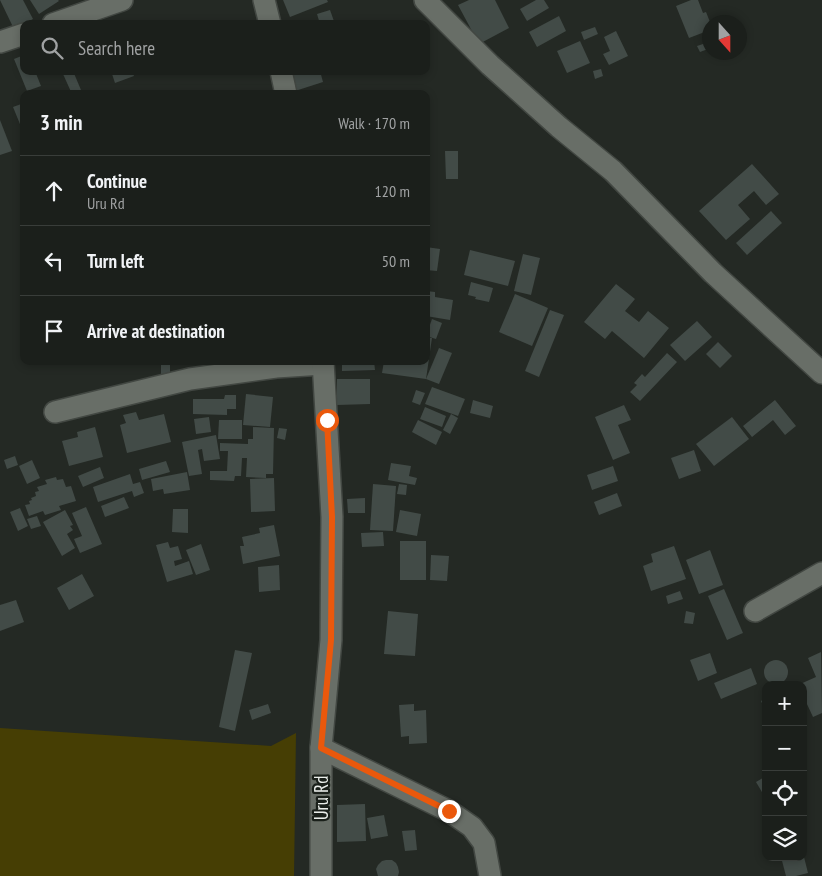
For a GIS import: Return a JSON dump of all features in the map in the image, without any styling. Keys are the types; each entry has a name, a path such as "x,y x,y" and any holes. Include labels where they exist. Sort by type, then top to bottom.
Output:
{"street":[{"path":"64,20 122,0"},
{"path":"264,0 269,20"},
{"path":"425,0 490,65 559,127 613,171 713,272 822,373"},
{"path":"0,42 20,35"},
{"path":"282,75 285,90"},
{"path":"55,412 190,379 292,365"},
{"name":"Uru Rd","path":"321,876 321,748 331,640 332,517 323,365"},
{"path":"755,611 822,573"},
{"path":"321,748 449,811 472,826 484,843 490,876"}],"shaded area":[{"path":"0,728 271,746 296,733 294,876 0,876"}],"building":[{"path":"0,0 23,0 33,19 20,20 20,26 14,29"},
{"path":"30,0 58,0 59,1 39,14"},
{"path":"283,0 327,0 328,2 290,17"},
{"path":"469,0 495,0 509,28 479,44 458,5"},
{"path":"536,0 544,0 549,8 527,21 520,9"},
{"path":"691,0 698,0 703,13 706,12 707,15 702,15 702,33 689,38 676,6"},
{"path":"330,10 334,20 319,20 317,14"},
{"path":"559,16 566,31 537,47 529,32"},
{"path":"595,27 598,34 584,40 581,32"},
{"path":"616,31 628,56 609,65 603,54 610,51 604,37"},
{"path":"580,41 590,63 567,73 557,51"},
{"path":"702,44 702,51 700,52 697,46"},
{"path":"20,57 20,74 14,59"},
{"path":"601,69 603,76 595,79 593,71"},
{"path":"20,75 37,75 41,86 27,90"},
{"path":"63,75 75,75 81,90 70,90"},
{"path":"112,75 134,76 115,83"},
{"path":"287,75 321,75 323,82 298,90 291,90"},
{"path":"20,104 20,124 13,107"},
{"path":"0,120 12,151 0,155"},
{"path":"445,151 458,151 458,179 446,179"},
{"path":"752,164 779,194 766,205 754,191 738,205 750,219 726,240 699,211"},
{"path":"771,211 782,223 747,255 736,243"},
{"path":"430,248 440,249 437,271 430,270"},
{"path":"470,250 515,261 508,286 464,275"},
{"path":"523,254 540,258 531,295 514,291"},
{"path":"471,282 493,288 489,302 475,299 476,297 468,295"},
{"path":"616,284 635,299 625,311 639,322 648,311 669,328 644,358 612,331 605,339 584,322"},
{"path":"430,291 435,292 435,297 453,300 450,320 430,317"},
{"path":"515,294 548,308 532,346 499,332"},
{"path":"550,310 564,315 539,377 525,371"},
{"path":"432,319 442,323 436,339 430,337"},
{"path":"697,321 712,337 685,361 670,345"},
{"path":"718,342 732,356 720,368 706,354"},
{"path":"439,348 452,353 439,384 426,379"},
{"path":"667,353 677,362 640,401 630,392 637,385 634,383 642,374 645,377"},
{"path":"161,365 170,365 170,375 161,375"},
{"path":"210,365 230,365 211,372"},
{"path":"342,365 374,365 375,370 342,371"},
{"path":"383,365 428,365 426,379 382,373"},
{"path":"337,379 370,379 370,404 337,405"},
{"path":"432,387 465,399 458,416 425,404"},
{"path":"416,390 425,393 420,405 412,402"},
{"path":"246,394 273,397 270,427 243,425"},
{"path":"225,395 236,395 236,409 227,409 227,415 193,414 193,399 224,399"},
{"path":"473,400 493,406 490,418 470,413"},
{"path":"775,400 796,426 785,435 773,420 752,437 743,426"},
{"path":"624,405 631,420 618,425 630,453 613,460 595,417"},
{"path":"425,407 446,416 442,427 420,419"},
{"path":"136,412 139,420 164,414 171,442 127,453 120,425 126,423 123,415"},
{"path":"451,414 458,418 450,434 443,430"},
{"path":"209,417 211,432 196,434 194,419"},
{"path":"732,417 749,439 714,466 696,444"},
{"path":"219,420 242,420 242,439 218,439"},
{"path":"418,420 442,432 436,445 412,432"},
{"path":"95,427 103,457 69,466 62,441 78,437 77,432"},
{"path":"253,427 274,428 273,474 266,474 266,478 246,477 247,458 242,458 241,476 235,476 234,481 210,480 210,471 227,471 228,451 220,451 220,443 248,444 248,439 253,439"},
{"path":"279,428 287,429 285,440 277,438"},
{"path":"216,435 220,459 204,461 202,449 198,450 202,474 189,476 182,442"},
{"path":"694,450 701,471 679,479 671,458"},
{"path":"15,456 18,465 7,469 4,460"},
{"path":"32,460 40,478 27,484 19,466"},
{"path":"166,461 170,472 142,480 139,469"},
{"path":"391,463 411,466 409,476 417,478 415,485 388,480"},
{"path":"613,466 618,481 592,490 587,475"},
{"path":"100,467 104,478 83,487 78,476"},
{"path":"187,472 190,490 164,494 163,489 153,491 151,479"},
{"path":"130,474 133,484 140,482 144,493 134,497 132,491 98,502 93,487"},
{"path":"56,477 57,480 63,479 66,487 71,486 76,501 59,506 61,510 45,515 43,511 29,516 25,505 30,504 31,498 36,496 35,492 39,491 37,487 47,484 45,480"},
{"path":"274,478 275,511 251,512 250,479"},
{"path":"373,484 396,486 393,531 370,530"},
{"path":"399,484 407,485 406,495 397,494"},
{"path":"617,493 622,506 599,515 594,502"},
{"path":"124,497 129,508 105,517 101,506"},
{"path":"365,498 365,513 348,513 347,499"},
{"path":"86,507 102,544 80,553 74,539 82,536 72,513"},
{"path":"20,508 28,526 18,531 10,512"},
{"path":"173,509 188,509 188,533 172,532"},
{"path":"65,510 73,525 70,526 73,530 67,534 75,548 62,556 43,522"},
{"path":"400,510 421,514 417,536 396,532"},
{"path":"37,516 41,526 31,529 27,519"},
{"path":"274,525 280,556 243,564 240,546 244,546 242,537 260,533 259,528"},
{"path":"383,532 384,546 362,547 361,533"},
{"path":"400,541 426,541 426,580 400,580"},
{"path":"168,542 170,548 178,546 182,559 174,561 175,566 189,561 193,574 167,582 156,545"},
{"path":"201,544 210,570 196,575 186,550"},
{"path":"674,546 686,579 651,591 643,566 653,562 651,554"},
{"path":"710,550 723,585 699,594 686,560"},
{"path":"431,555 449,556 447,581 430,580"},
{"path":"279,565 280,590 259,592 258,567"},
{"path":"82,574 94,596 69,610 57,588"},
{"path":"724,589 743,633 727,640 708,596"},
{"path":"680,591 683,599 668,604 666,596"},
{"path":"16,600 24,622 0,631 0,605"},
{"path":"388,611 418,614 415,656 384,654"},
{"path":"686,611 695,613 693,624 684,623"},
{"path":"235,650 252,653 235,731 219,727"},
{"path":"821,652 822,713 813,717 807,704 807,681 816,677 808,658"},
{"path":"710,653 717,673 698,681 690,660"},
{"path":"772,661 780,661 787,668 787,676 783,681 769,681 765,676 765,668"},
{"path":"751,668 757,684 721,699 714,683"},
{"path":"268,704 271,713 252,720 249,710"},
{"path":"414,704 414,711 426,710 427,743 409,744 409,736 401,737 399,705"},
{"path":"762,778 762,792 756,782"},
{"path":"365,804 366,841 337,842 337,805"},
{"path":"384,815 388,836 371,839 367,818"},
{"path":"415,830 417,850 405,851 402,831"},
{"path":"386,860 392,860 396,863 399,872 398,876 378,876 376,869 378,865"},
{"path":"782,861 805,861 808,873 786,876"}],"route":[{"path":"327,420 332,517 331,640 321,748 449,811"}]}
